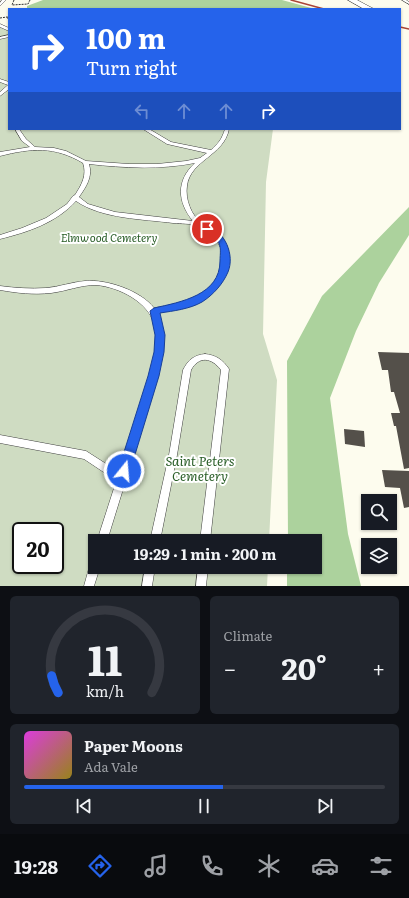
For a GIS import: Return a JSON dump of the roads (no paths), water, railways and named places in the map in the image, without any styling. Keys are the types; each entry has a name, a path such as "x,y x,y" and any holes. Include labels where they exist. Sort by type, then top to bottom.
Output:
{"street":[{"path":"351,0 368,8"}],"lane":[{"path":"0,5 4,0"},
{"path":"404,0 409,3"},
{"path":"0,95 8,86"},
{"path":"18,130 24,140 33,147"},
{"path":"147,130 169,143 212,152"},
{"path":"0,154 33,147 66,151 85,162 149,167 182,164 201,159 212,152 223,142 226,137 227,130"},
{"path":"154,311 182,306 198,300 216,286 222,277 226,259 225,248 220,239 199,224 190,214 185,203 184,190 188,175 201,159"},
{"path":"0,237 26,229 47,220 63,210 75,197 87,178 88,172 85,162"},
{"path":"75,197 86,205 100,211 199,224"},
{"path":"0,288 13,290 50,290 81,284 103,284 115,286 139,298 154,311 160,335 159,352 154,376 104,534"},
{"path":"156,534 173,455 187,370 191,362 197,358 204,357 213,358 222,364 225,369 206,534"},
{"path":"0,439 86,455 108,470 120,484"},
{"path":"89,586 92,574"},
{"path":"147,586 149,574"},
{"path":"201,586 202,574"}],"railway":[{"path":"291,0 320,8"},
{"path":"401,27 409,29"}],"park label":[{"name":"Elmwood Cemetery","path":"109,238"},
{"name":"Saint Peters Cemetery","path":"200,468"}]}
